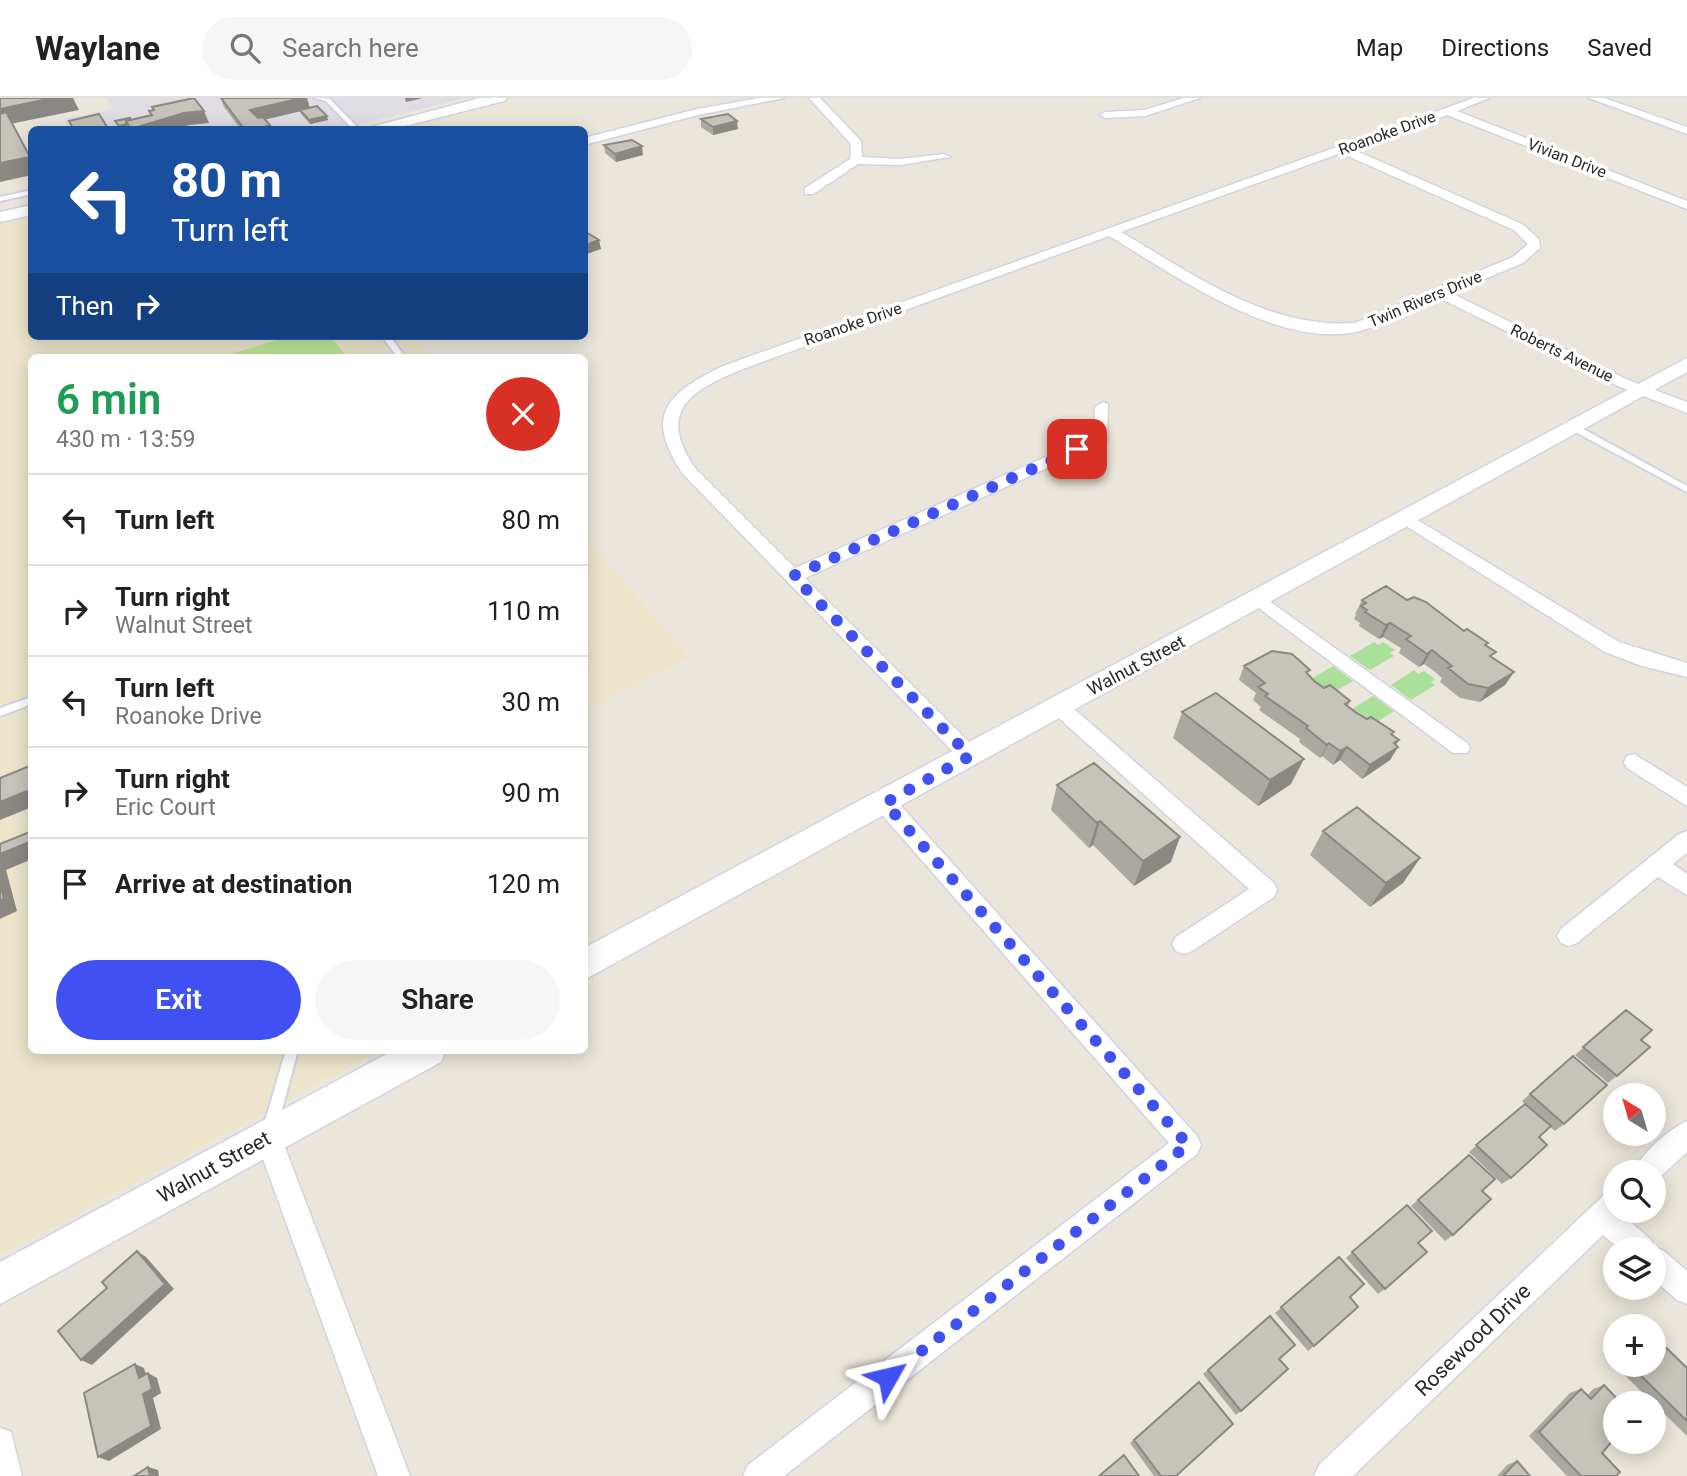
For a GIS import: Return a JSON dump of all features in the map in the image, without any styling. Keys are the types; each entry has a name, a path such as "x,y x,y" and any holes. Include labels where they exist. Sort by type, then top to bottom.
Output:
{"street":[{"path":"384,126 499,98"},
{"path":"588,141 697,112 779,98"},
{"path":"814,98 857,143 856,160"},
{"path":"1105,115 1144,113 1195,98"},
{"name":"Roanoke Drive","path":"970,756 690,471 673,447 669,430 671,416 682,398 711,376 760,356 1484,98"},
{"path":"1594,98 1687,131"},
{"name":"Vivian Drive","path":"1447,111 1687,205"},
{"name":"Twin Rivers Drive","path":"1111,232 1250,309 1312,329 1338,331 1357,327 1440,293 1518,260 1532,250 1533,239 1518,227 1342,149"},
{"path":"809,191 856,160 900,162 944,157"},
{"path":"0,217 28,211"},
{"name":"Roberts Avenue","path":"1440,293 1623,383 1687,408"},
{"name":"Walnut Street","path":"588,963 1687,365"},
{"path":"793,576 1101,438 1103,407"},
{"path":"1406,518 1612,647 1649,661 1687,670"},
{"path":"1258,599 1460,748"},
{"path":"1058,706 1266,890 1184,944"},
{"path":"1633,762 1687,798"},
{"path":"759,1476 1188,1145 885,803"},
{"path":"1569,936 1687,840"},
{"path":"1658,865 1687,886"},
{"name":"Walnut Street","path":"0,1284 421,1054"},
{"path":"1660,1160 1687,1134"},
{"path":"268,1137 394,1476"},
{"name":"Rosewood Drive","path":"1330,1476 1603,1216"},
{"path":"1619,1223 1631,1237"},
{"path":"1666,1272 1687,1290"},
{"path":"0,1443 6,1476"}],"lane":[{"path":"317,98 336,98"},
{"path":"328,100 354,126"},
{"path":"0,199 28,193"},
{"path":"1573,427 1687,489"},
{"path":"0,712 28,702"},
{"path":"268,1137 291,1054"}],"shaded area":[{"path":"106,98 465,98 353,126 68,126 64,119 114,109"},
{"path":"28,217 28,340 416,340 428,354 28,354 28,1054 374,1054 0,1255 0,223"},
{"path":"588,540 690,658 588,710"}],"green space":[{"path":"277,340 333,340 345,354 231,354"},
{"path":"1374,642 1378,645 1383,642 1395,650 1390,653 1394,656 1370,670 1350,656"},
{"path":"1333,666 1353,681 1329,695 1309,680"},
{"path":"1414,670 1418,674 1424,671 1435,679 1431,682 1435,685 1411,700 1391,685"},
{"path":"1373,696 1394,711 1369,727 1349,711"}],"building":[{"path":"0,98 52,98 0,109"},
{"path":"194,98 204,111 184,113 141,126 129,126 126,121 152,115 149,111 154,110 152,107"},
{"path":"221,98 302,98 250,110 258,118 263,117 270,125 242,126"},
{"path":"317,106 327,116 309,120 300,110"},
{"path":"6,112 28,157 0,163 0,114"},
{"path":"99,114 106,126 72,126 69,121"},
{"path":"728,114 737,121 713,127 701,119"},
{"path":"131,120 126,121 127,124 119,126 115,121"},
{"path":"632,140 642,146 615,154 604,145"},
{"path":"588,233 599,240 588,244"},
{"path":"1386,586 1407,600 1414,597 1426,602 1464,631 1467,629 1488,643 1485,645 1496,652 1490,656 1514,672 1488,688 1468,684 1448,668 1452,666 1432,650 1427,654 1406,639 1411,636 1365,612 1367,610 1361,606 1366,603 1362,600"},
{"path":"1272,651 1292,654 1310,670 1306,672 1314,681 1324,688 1330,685 1350,701 1345,704 1355,712 1367,719 1371,717 1394,732 1391,734 1399,740 1394,743 1398,747 1370,765 1347,747 1340,751 1329,743 1327,745 1306,728 1308,726 1265,696 1268,694 1258,687 1265,683 1244,666"},
{"path":"1216,693 1304,759 1270,780 1182,712"},
{"path":"1094,763 1180,837 1143,861 1100,821 1097,823 1057,785"},
{"path":"28,767 28,791 0,802 0,778"},
{"path":"1357,807 1420,858 1386,883 1323,831"},
{"path":"28,833 28,842 0,854 0,844"},
{"path":"0,884 4,899 0,900"},
{"path":"1626,1010 1652,1030 1641,1040 1650,1047 1617,1076 1583,1047"},
{"path":"1573,1056 1605,1083 1603,1089 1564,1124 1530,1094"},
{"path":"1525,1104 1551,1126 1539,1137 1547,1145 1511,1178 1476,1145"},
{"path":"1469,1155 1495,1179 1482,1191 1491,1199 1453,1235 1418,1200"},
{"path":"1407,1205 1432,1231 1418,1243 1427,1252 1385,1289 1352,1252"},
{"path":"137,1251 165,1284 81,1360 58,1331 107,1288 102,1282"},
{"path":"1339,1257 1364,1284 1350,1297 1358,1307 1314,1346 1281,1307"},
{"path":"1270,1316 1295,1345 1279,1359 1288,1369 1241,1411 1208,1370"},
{"path":"1666,1348 1687,1368 1687,1421 1666,1400 1666,1391 1656,1391 1642,1377 1666,1377"},
{"path":"135,1364 139,1378 148,1373 152,1389 143,1394 151,1426 98,1457 84,1393"},
{"path":"1199,1382 1233,1424 1176,1476 1161,1476 1134,1440"},
{"path":"1604,1385 1610,1391 1603,1391 1602,1453 1620,1472 1616,1476 1581,1476 1539,1432 1581,1389 1591,1399"},
{"path":"1124,1455 1139,1476 1099,1476"},
{"path":"1517,1461 1530,1476 1503,1476"},
{"path":"148,1467 150,1476 134,1476"}],"route":[{"path":"888,1377 1188,1145 885,803 970,756 793,576 1077,449"}]}
